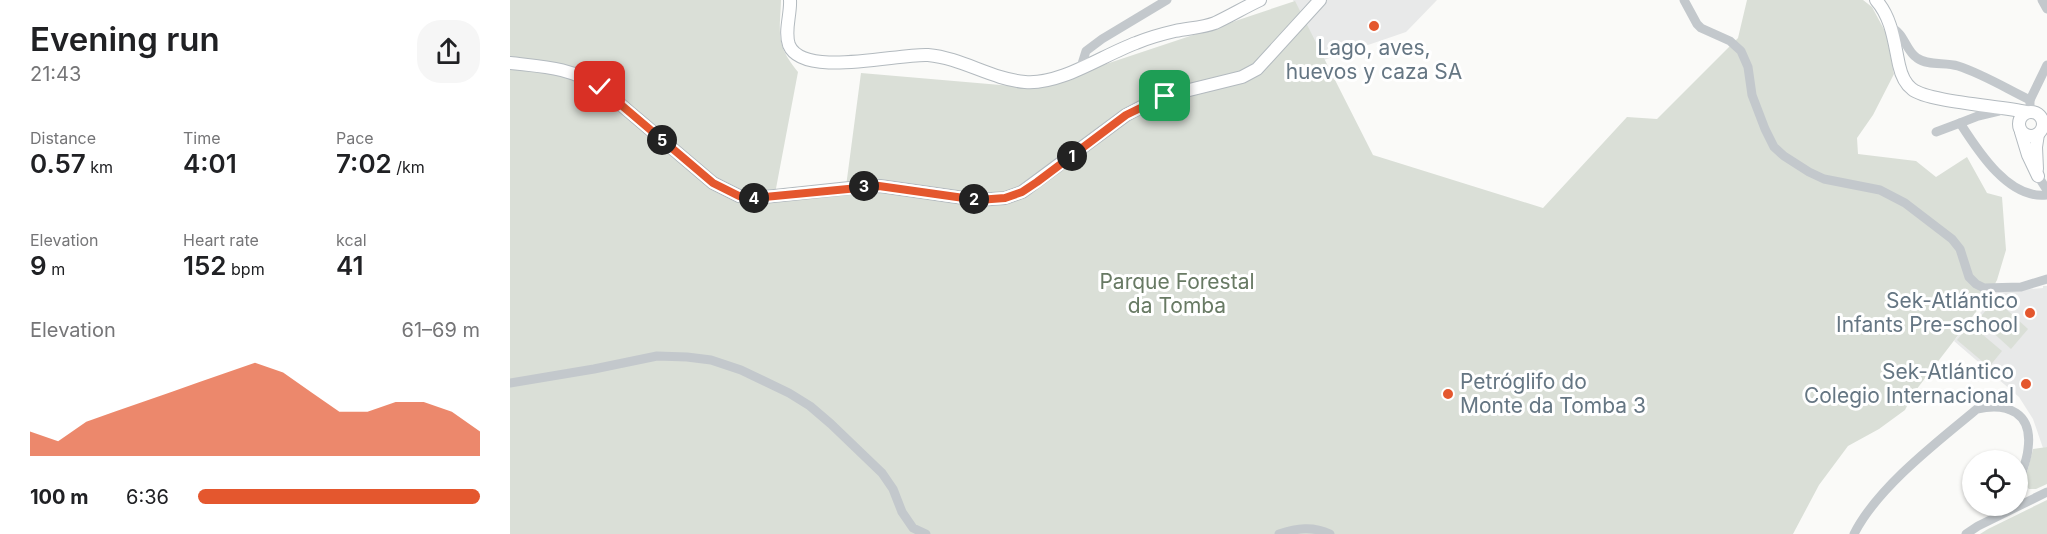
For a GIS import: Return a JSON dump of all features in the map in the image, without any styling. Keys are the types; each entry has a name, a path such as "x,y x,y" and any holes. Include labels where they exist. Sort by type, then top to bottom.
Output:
{"street":[{"path":"790,0 788,41 794,53 806,60 857,62 928,55 1012,80 1027,82 1042,81 1159,35 1215,23 1260,0"},
{"path":"1081,67 1086,51 1167,0"},
{"path":"510,63 555,68 583,76 600,87 713,183 739,196 755,198 879,186 992,200 1022,192 1126,115 1146,104 1165,96 1242,77 1257,69 1320,0"},
{"path":"1684,0 1701,28 1730,41 1741,51 1748,67 1752,95 1765,129 1774,147 1784,156 1824,179 1890,194 1952,238 1960,249 1969,277 1984,288 2021,287 2047,279"},
{"path":"1876,0 1883,8 1890,27 1904,81 1912,89 1928,96 1994,108 2034,111"},
{"path":"2042,0 2047,9"},
{"path":"1890,27 1894,28 1904,39 1911,54 1917,59 1961,67 2034,111 2043,121 2036,159 2038,176"},
{"path":"2034,111 2047,65"},
{"path":"1936,132 1994,108"},
{"path":"1994,108 2027,136 2042,132"},
{"path":"2034,111 2020,117 2020,129 2028,155 2047,190"},
{"path":"1960,123 2003,180 2021,190 2039,196 2047,195"},
{"path":"510,383 657,356 711,360 741,370 789,393 810,406 831,424 882,473 913,528 926,534"},
{"path":"1854,534 1866,513 1891,484 1977,409 2004,406 2016,412 2024,421 2028,436 2028,450"},
{"path":"2028,500 2047,492"},
{"path":"1966,534 1996,516"},
{"path":"1279,534 1309,528 1320,529 1330,534"}],"shaded area":[{"path":"1293,0 1437,0 1406,32 1324,60"},
{"name":"Sek-Atlántico Colegio Internacional","path":"2047,286 2047,447 2043,448 2033,419 2019,397 1954,341 1970,320 1972,321 1995,298 1996,292 2043,288"}],"green space":[{"name":"Parque Forestal da Tomba","path":"510,0 781,0 780,38 786,54 798,72 774,199 845,194 861,73 1034,88 1295,1 1373,155 1543,208 1627,117 1657,119 1738,38 1747,0 1863,0 1872,7 1886,33 1894,74 1873,115 1857,138 1858,154 1916,161 1936,177 1967,157 1987,193 2002,197 2006,250 1997,280 1989,295 1913,394 1905,410 1879,429 1848,446 1819,485 1793,534 510,534"},
{"path":"1996,300 2028,329 2011,349 1978,319"},
{"path":"1970,324 2002,351 1989,367 1957,340"},
{"path":"2047,447 2047,484 2036,489 2029,489 2028,468 2033,449"},
{"path":"2047,500 2047,534 1980,534 2014,516 2028,516 2028,509"}],"place":[{"name":"Lago, aves, huevos y caza SA","path":"1374,26"},
{"name":"Sek-Atlántico Infants Pre-school","path":"2030,313"},
{"name":"Sek-Atlántico Colegio Internacional","path":"2026,384"},
{"name":"Petróglifo do Monte da Tomba 3","path":"1448,394"}],"route":[{"path":"600,87 713,183 727,192 755,198 879,186 978,200 1005,198 1022,192 1037,182 1126,115 1165,96"}]}
